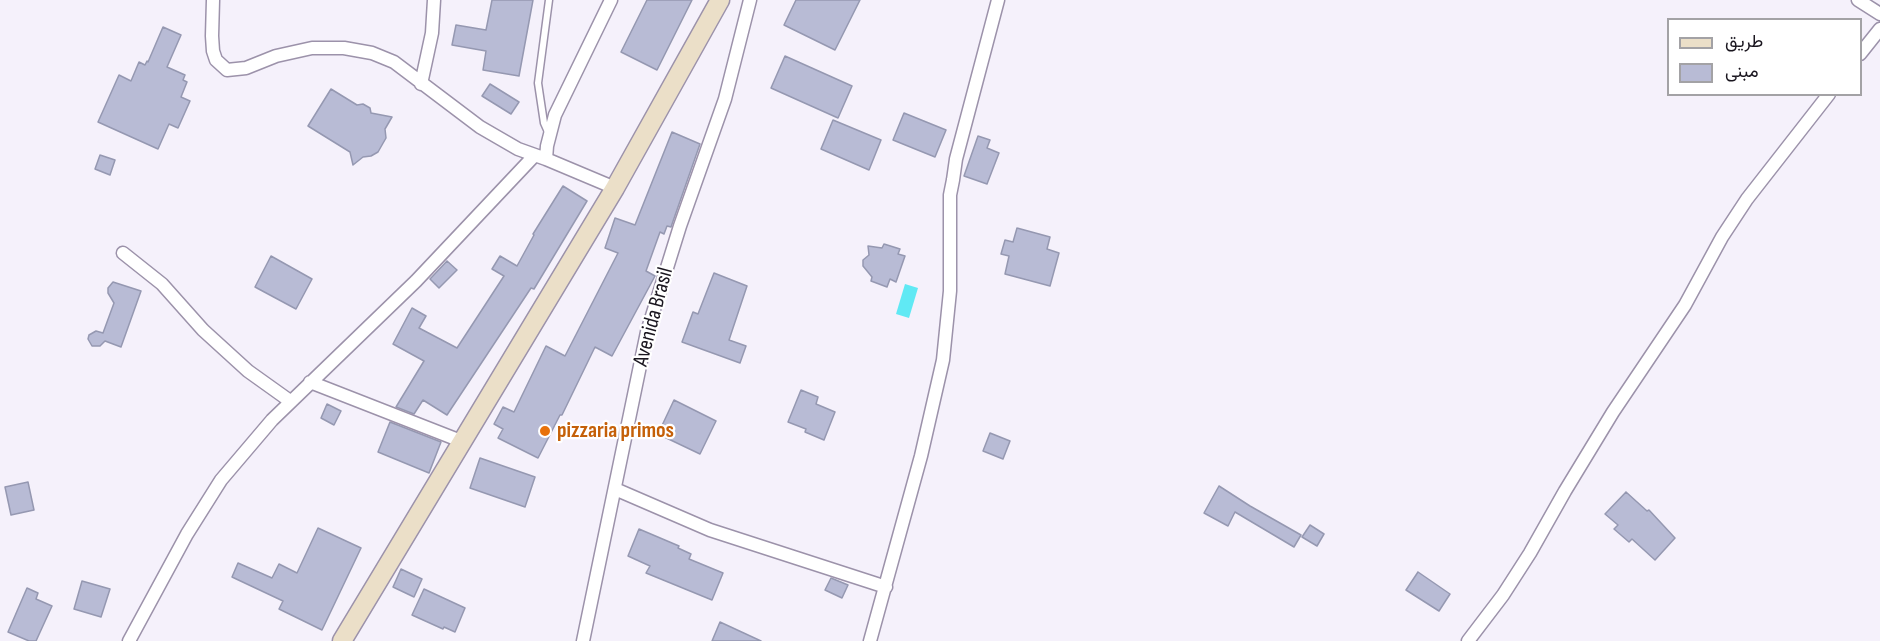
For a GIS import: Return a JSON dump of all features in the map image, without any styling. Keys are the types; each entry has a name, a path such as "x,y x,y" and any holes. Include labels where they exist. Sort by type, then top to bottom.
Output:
{"main road":[{"path":"342,641 615,188 720,0"}],"street":[{"path":"213,0 213,51 216,60 227,70 246,68 298,50 328,47 359,50 384,57 480,127 518,149 615,188"},
{"path":"421,84 432,33 434,0"},
{"path":"129,641 187,534 221,480 290,401 540,158 555,115 611,0"},
{"name":"Avenida Brasil","path":"583,641 647,333 680,226 725,99 750,0"},
{"path":"870,641 921,456 943,360 950,291 950,195 956,159 998,0"},
{"path":"1858,0 1880,14"},
{"path":"1862,52 1880,29"},
{"path":"1468,641 1503,595 1530,553 1607,422 1685,305 1722,237 1747,200 1827,96"},
{"path":"123,253 162,284 203,330 248,371 290,401"},
{"path":"310,382 461,441"},
{"path":"615,489 710,530 886,587"}],"lane":[{"path":"549,0 538,83 544,123 549,135"}],"water":[{"path":"905,284 918,288 909,318 896,314"}],"building":[{"path":"492,0 533,0 519,76 483,70 486,51 452,45 456,25 486,30"},
{"path":"647,0 692,0 657,70 621,52"},
{"path":"796,0 860,0 835,50 784,25"},
{"path":"163,27 181,35 167,67 185,75 183,80 187,82 181,97 190,101 178,128 169,124 158,149 98,122 119,75 131,81 139,62 145,65 148,62"},
{"path":"785,56 852,86 838,118 771,88"},
{"path":"490,84 519,102 511,114 482,96"},
{"path":"331,89 357,105 363,104 370,108 371,113 392,117 385,129 386,138 378,152 363,157 353,165 350,152 308,126"},
{"path":"904,113 946,130 935,157 893,140"},
{"path":"833,120 881,140 869,170 821,149"},
{"path":"672,132 700,144 671,227 667,226 664,234 660,232 646,271 655,276 612,356 595,347 538,458 498,438 503,429 494,424 503,407 514,412 546,346 565,356 618,253 605,248 615,218 635,225"},
{"path":"978,136 990,140 987,148 999,153 987,184 964,176"},
{"path":"100,155 115,160 110,175 95,169"},
{"path":"563,186 587,201 534,289 531,288 447,415 423,400 414,414 396,407 424,361 393,344 412,308 426,316 419,328 457,348 504,276 492,269 500,256 517,266 533,234"},
{"path":"1017,228 1050,237 1047,249 1059,253 1050,286 1005,274 1009,256 1001,254 1005,240 1013,242"},
{"path":"884,244 900,249 898,254 905,256 896,282 890,279 887,287 871,281 872,277 863,266 863,260 869,255 868,246 882,248"},
{"path":"271,256 312,279 296,309 255,287"},
{"path":"447,261 457,270 439,288 430,279"},
{"path":"714,273 747,286 729,340 746,346 740,363 682,342 693,312 698,314"},
{"path":"113,282 141,291 121,347 105,341 100,346 92,346 88,339 89,335 96,331 103,333 114,303 108,293 108,288"},
{"path":"801,390 818,397 816,404 835,412 824,440 788,422"},
{"path":"674,400 716,421 700,454 658,434"},
{"path":"327,404 341,411 334,425 321,418"},
{"path":"390,422 441,442 429,473 378,452"},
{"path":"990,433 1010,441 1003,459 983,451"},
{"path":"480,458 535,477 525,507 470,488"},
{"path":"28,482 34,510 11,515 5,487"},
{"path":"1219,486 1301,535 1294,547 1235,512 1228,526 1204,513"},
{"path":"1626,492 1647,511 1649,510 1675,538 1655,560 1632,539 1629,542 1614,529 1618,525 1605,514"},
{"path":"1310,525 1324,534 1317,546 1302,537"},
{"path":"318,528 361,548 322,630 279,609 283,601 232,577 238,563 272,578 279,564 297,573"},
{"path":"639,529 679,546 678,548 691,554 689,559 723,573 712,600 646,573 650,566 628,556"},
{"path":"401,569 422,579 414,597 393,587"},
{"path":"1418,572 1450,594 1439,611 1406,590"},
{"path":"831,578 848,585 842,598 825,590"},
{"path":"82,581 110,589 101,617 74,609"},
{"path":"27,588 38,593 36,599 52,606 36,641 29,641 8,632"},
{"path":"424,589 465,608 455,632 412,615"},
{"path":"720,622 761,641 712,641"}],"place":[{"name":"pizzaria primos","path":"545,431"}]}
